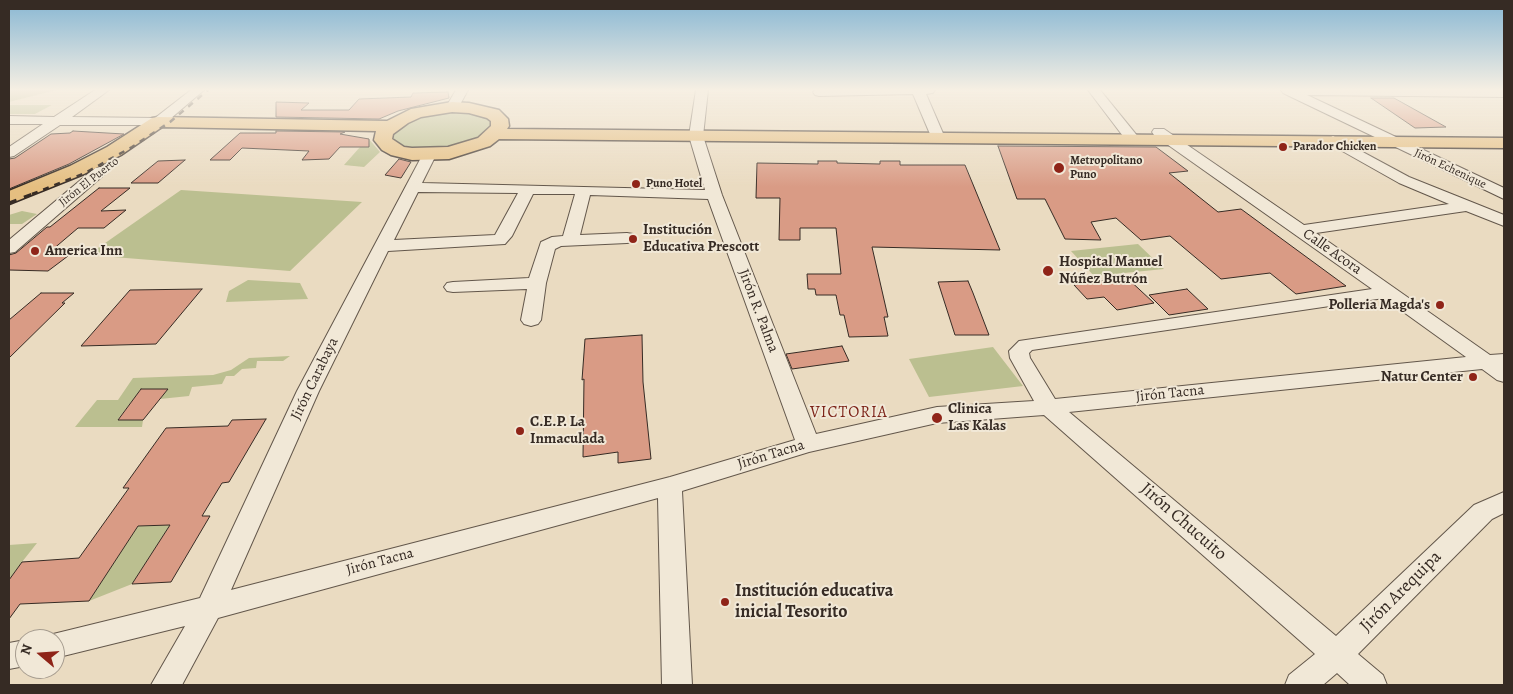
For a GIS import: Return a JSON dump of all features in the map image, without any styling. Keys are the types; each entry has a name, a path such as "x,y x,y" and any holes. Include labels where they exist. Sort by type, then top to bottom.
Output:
{"main road":[{"path":"9,198 77,170 161,125 388,129 400,122"},
{"path":"498,130 499,122"},
{"name":"Jirón El Puerto","path":"100,171 161,125"},
{"path":"388,129 383,140 388,146 398,151 429,155 468,148 484,142 498,130 1131,136 1376,132 1504,134"},
{"path":"1165,136 1504,143"},
{"path":"9,207 100,171"}],"street":[{"path":"22,122 36,125 161,125 164,122"},
{"path":"9,139 40,122"},
{"path":"9,128 48,122"},
{"path":"108,122 161,125"},
{"name":"Jirón R. Palma","path":"698,122 697,132 714,195 808,444"},
{"path":"931,122 936,134"},
{"path":"1120,122 1131,136"},
{"name":"Jirón Echenique","path":"1357,122 1504,194"},
{"path":"9,153 36,125"},
{"name":"Calle Acora","path":"1165,136 1388,292 1494,360 1504,375"},
{"path":"1333,140 1404,180 1504,221"},
{"name":"Jirón Carabaya","path":"166,685 209,608 308,391 429,155"},
{"name":"Jirón El Puerto","path":"9,248 100,171"},
{"path":"413,186 714,195"},
{"path":"382,246 498,240 504,236 528,189"},
{"path":"570,241 584,190"},
{"path":"1301,230 1469,206"},
{"path":"531,320 537,283 547,246 551,243 570,241 627,238"},
{"path":"453,287 537,283"},
{"name":"Jirón Chucuito","path":"1372,685 1049,407 1020,358 1019,351 1026,344 1388,292"},
{"name":"Jirón Tacna","path":"65,643 209,608 670,486 808,444 937,415 1049,407 1494,360"},
{"path":"670,486 677,685"},
{"name":"Jirón Arequipa","path":"1300,685 1337,655 1483,512 1504,502"}],"green space":[{"path":"402,122 493,122 494,125 477,142 429,152 397,146 390,139 391,130"},
{"path":"368,138 380,152 364,167 344,165"},
{"path":"181,190 362,202 290,271 88,255"},
{"path":"22,211 37,214 22,224 9,224 9,215"},
{"path":"1138,244 1164,269 1094,276 1071,251"},
{"path":"248,280 300,283 308,299 226,302 229,291"},
{"path":"993,347 1023,386 929,397 909,359"},
{"path":"290,356 283,361 257,361 256,368 242,369 234,376 226,376 222,384 192,387 189,396 160,399 168,389 141,389 118,419 143,420 142,427 75,427 97,400 118,400 133,378 213,375 231,370 249,358"},
{"path":"170,525 132,584 89,601 138,526"},
{"path":"37,543 22,562 9,580 9,545"}],"building":[{"path":"1407,122 1438,122 1446,127 1415,128"},
{"path":"73,131 124,134 69,164 9,189 9,159 15,158 51,134 70,133"},
{"path":"276,131 345,132 340,134 369,139 369,147 340,147 329,159 302,160 309,151 242,148 230,160 210,160 240,133 276,133"},
{"path":"998,146 1156,147 1188,171 1169,173 1218,212 1241,209 1346,286 1296,294 1270,273 1221,279 1170,236 1141,240 1116,218 1091,222 1101,240 1065,239 1045,199 1017,199"},
{"path":"399,159 411,162 401,178 385,175"},
{"path":"185,160 158,183 131,183 158,161"},
{"path":"818,161 880,164 880,161 900,161 900,165 965,165 1000,250 872,247 888,317 884,317 888,336 849,337 844,315 840,315 836,295 816,295 815,289 808,289 807,274 841,274 836,228 800,228 800,240 779,240 780,198 756,198 757,163 818,164"},
{"path":"99,188 130,188 101,211 126,210 104,228 78,228 45,256 68,256 48,271 9,270 9,255 16,253"},
{"path":"1126,277 1154,303 1117,310 1104,297 1087,299 1074,285"},
{"path":"968,281 989,335 955,335 938,282"},
{"path":"202,289 156,344 81,346 130,290"},
{"path":"1187,289 1208,309 1169,315 1149,295"},
{"path":"41,293 74,293 9,358 9,320"},
{"path":"642,335 643,382 651,459 618,463 618,452 583,457 584,379 582,380 585,339"},
{"path":"842,346 849,361 792,369 786,354"},
{"path":"141,389 168,389 143,420 118,420"},
{"path":"266,419 229,482 222,483 202,516 210,516 171,582 132,584 170,525 138,526 89,601 20,604 9,619 9,580 22,562 79,558 129,488 123,488 166,428 228,426 232,420"}],"railway":[{"path":"32,194 85,173 132,147 169,122"},
{"path":"9,203 35,193"}],"place":[{"name":"Parador Chicken","path":"1283,147"},
{"name":"Metropolitano Puno","path":"1059,168"},
{"name":"Puno Hotel","path":"636,184"},
{"name":"Institución Educativa Prescott","path":"633,239"},
{"name":"America Inn","path":"35,251"},
{"name":"Hospital Manuel Núñez Butrón","path":"1048,271"},
{"name":"Polleria Magda's","path":"1440,305"},
{"name":"Natur Center","path":"1473,377"},
{"name":"Clinica Las Kalas","path":"937,418"},
{"name":"C.E.P. La Inmaculada","path":"520,431"},
{"name":"Institución educativa inicial Tesorito","path":"725,602"}],"district":[{"name":"VICTORIA","path":"849,413"}]}
